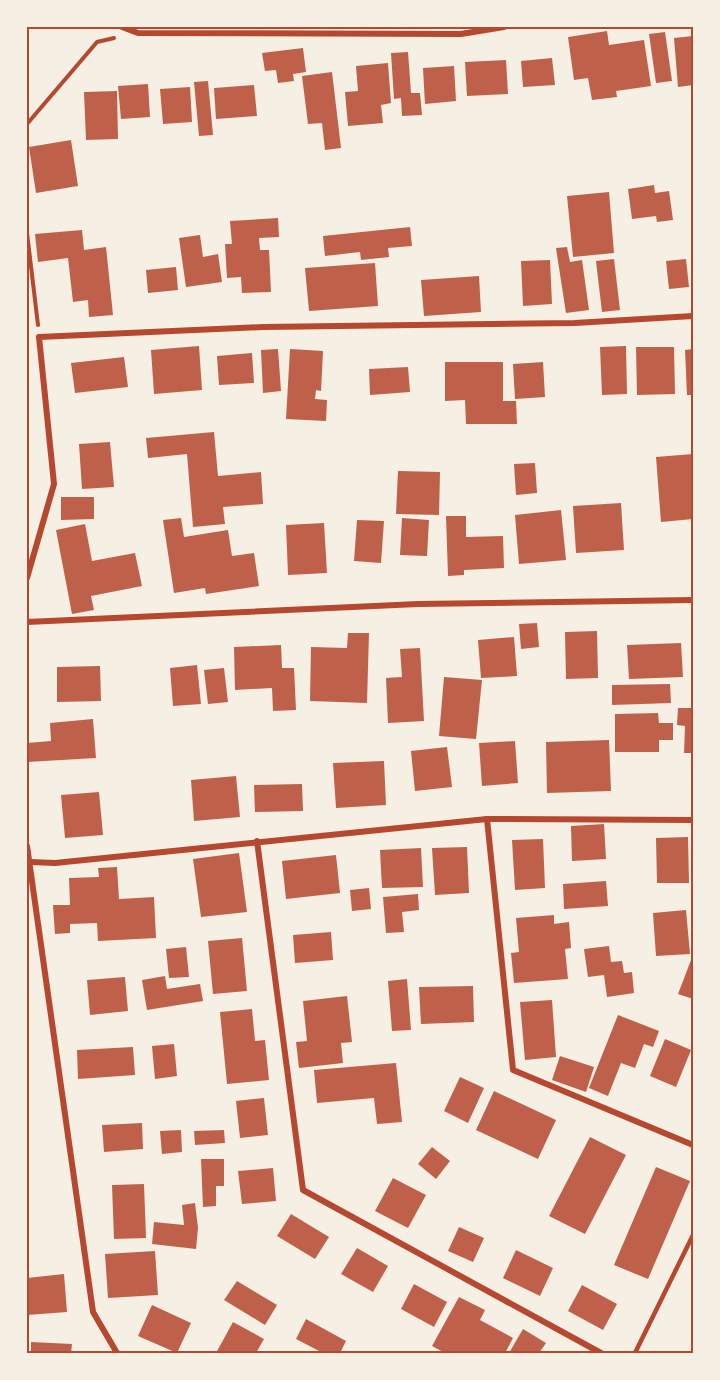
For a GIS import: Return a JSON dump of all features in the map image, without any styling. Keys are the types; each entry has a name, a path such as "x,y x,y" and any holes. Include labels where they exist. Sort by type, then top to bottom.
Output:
{"street":[{"path":"122,27 138,33 461,34 504,27"},
{"path":"27,578 54,484 39,337 263,327 575,323 693,316"},
{"path":"27,622 418,604 693,600"},
{"path":"31,862 55,863 487,819 693,820"},
{"path":"487,819 513,1070 693,1144"},
{"path":"257,841 303,1190 601,1353"},
{"path":"27,846 93,1312 117,1353"}],"lane":[{"path":"635,1353 693,1235"}],"path":[{"path":"27,124 97,42 138,33"},
{"path":"27,233 39,337"}],"building":[{"path":"607,31 609,45 644,40 651,86 616,91 617,97 592,100 588,78 574,80 568,37"},
{"path":"665,32 672,81 656,83 649,34"},
{"path":"693,36 693,85 678,87 674,38"},
{"path":"303,48 306,72 293,74 294,81 278,83 276,70 265,71 262,53"},
{"path":"408,52 411,93 420,93 422,115 402,116 401,98 394,99 391,53"},
{"path":"552,58 555,85 523,87 521,61"},
{"path":"506,60 508,94 467,96 465,62"},
{"path":"388,63 391,103 381,105 383,123 348,126 345,92 358,91 356,66"},
{"path":"454,66 456,101 425,104 423,68"},
{"path":"332,72 341,148 325,150 322,123 308,124 302,76"},
{"path":"208,81 213,135 199,136 194,82"},
{"path":"148,84 150,117 121,119 118,86"},
{"path":"254,85 257,116 216,119 214,88"},
{"path":"190,87 192,122 163,124 160,89"},
{"path":"117,91 118,139 86,140 84,92"},
{"path":"71,140 78,186 36,193 29,147"},
{"path":"654,185 655,193 669,191 673,220 657,222 656,216 632,219 628,189"},
{"path":"609,192 614,253 573,257 567,196"},
{"path":"278,218 279,237 259,238 260,250 269,250 271,292 242,293 241,277 227,278 225,244 232,244 230,221"},
{"path":"410,227 412,246 388,248 389,257 361,260 360,252 325,256 323,236"},
{"path":"82,230 84,250 106,247 113,315 89,317 88,300 73,302 68,258 38,262 35,234"},
{"path":"200,235 203,257 218,254 222,282 186,287 179,238"},
{"path":"567,247 570,262 582,260 589,310 566,313 556,248"},
{"path":"614,259 620,310 602,312 596,261"},
{"path":"686,259 689,287 669,289 666,261"},
{"path":"550,260 552,304 523,306 521,261"},
{"path":"375,263 378,306 309,311 305,268"},
{"path":"176,267 178,290 148,293 146,270"},
{"path":"479,276 481,312 424,316 421,280"},
{"path":"199,346 202,390 154,394 151,350"},
{"path":"626,346 627,394 602,395 600,347"},
{"path":"636,347 674,347 675,394 637,395"},
{"path":"278,349 281,391 263,393 261,350"},
{"path":"290,349 323,351 321,391 316,390 315,399 327,400 326,421 286,419"},
{"path":"693,349 693,395 687,395 685,350"},
{"path":"252,353 254,383 219,385 217,356"},
{"path":"124,357 128,387 75,393 71,363"},
{"path":"445,362 503,362 503,401 516,401 517,424 466,424 465,400 445,401"},
{"path":"543,362 545,397 515,399 513,364"},
{"path":"408,367 410,392 370,395 369,369"},
{"path":"214,432 218,476 261,472 263,504 223,507 225,524 193,527 187,454 148,458 146,438"},
{"path":"110,442 114,487 82,489 79,444"},
{"path":"693,454 693,519 661,522 656,457"},
{"path":"535,463 537,493 516,495 514,464"},
{"path":"398,471 440,472 439,515 396,514"},
{"path":"61,497 94,497 94,519 61,520"},
{"path":"621,503 624,550 576,553 573,506"},
{"path":"561,510 566,560 519,564 515,515"},
{"path":"446,516 466,516 466,537 503,536 504,568 464,570 464,575 448,576"},
{"path":"181,518 184,537 228,530 232,556 254,553 259,586 206,594 205,588 174,593 163,520"},
{"path":"402,518 429,520 427,556 400,555"},
{"path":"357,520 384,521 381,563 354,561"},
{"path":"324,523 327,573 288,575 286,525"},
{"path":"85,524 92,561 135,553 142,586 91,596 94,610 72,614 56,530"},
{"path":"537,623 539,647 521,649 519,624"},
{"path":"597,631 598,678 566,679 565,632"},
{"path":"348,633 369,633 367,703 310,701 311,647 347,648"},
{"path":"514,637 517,676 481,678 478,640"},
{"path":"681,643 683,677 629,679 627,645"},
{"path":"281,645 282,668 294,668 296,710 273,711 272,688 235,690 234,647"},
{"path":"420,648 424,721 388,723 386,678 402,677 400,649"},
{"path":"197,665 201,704 173,706 170,668"},
{"path":"100,666 101,701 57,702 57,667"},
{"path":"224,668 228,702 208,704 204,670"},
{"path":"444,677 482,680 476,739 439,736"},
{"path":"670,684 671,703 612,705 612,685"},
{"path":"678,708 693,708 693,753 684,753 685,726 677,725"},
{"path":"658,713 659,723 673,723 673,740 659,740 659,752 615,752 615,714"},
{"path":"93,719 96,758 27,762 27,743 51,741 50,723"},
{"path":"609,740 611,791 547,793 546,742"},
{"path":"515,741 518,783 482,786 479,743"},
{"path":"447,747 452,787 415,791 411,751"},
{"path":"384,761 386,805 336,808 333,763"},
{"path":"236,776 240,817 194,821 191,780"},
{"path":"302,784 303,811 255,812 254,785"},
{"path":"99,792 103,835 65,838 61,795"},
{"path":"604,824 606,859 572,861 571,826"},
{"path":"688,837 689,883 657,883 656,838"},
{"path":"543,839 545,888 515,890 512,840"},
{"path":"467,847 469,893 435,895 432,848"},
{"path":"421,848 423,887 382,888 380,850"},
{"path":"239,853 247,912 201,917 193,859"},
{"path":"336,855 340,893 286,899 282,861"},
{"path":"117,867 119,899 154,897 156,938 98,941 97,923 70,924 70,933 55,934 53,905 70,905 69,878 99,877 98,868"},
{"path":"606,881 608,906 564,909 563,884"},
{"path":"369,888 371,909 352,911 350,890"},
{"path":"418,894 419,910 402,912 404,932 386,933 383,897"},
{"path":"686,910 690,954 656,956 653,913"},
{"path":"554,915 554,924 569,922 571,948 565,949 568,979 514,983 511,953 519,952 516,918"},
{"path":"331,932 333,960 295,963 293,935"},
{"path":"242,938 247,991 213,994 208,941"},
{"path":"609,946 611,962 622,961 624,973 632,972 634,993 607,997 604,975 588,977 584,949"},
{"path":"186,947 189,977 169,978 166,949"},
{"path":"691,960 693,961 693,999 678,994"},
{"path":"165,976 167,989 200,984 203,1001 147,1010 142,980"},
{"path":"125,977 128,1011 90,1015 87,980"},
{"path":"407,979 411,1030 392,1031 388,981"},
{"path":"473,986 474,1022 421,1024 419,987"},
{"path":"347,996 352,1042 341,1043 343,1063 299,1068 296,1042 307,1041 303,1001"},
{"path":"552,1000 556,1057 525,1060 520,1002"},
{"path":"252,1009 255,1041 265,1040 269,1080 227,1084 220,1012"},
{"path":"618,1015 659,1031 653,1047 644,1044 635,1068 621,1063 608,1096 589,1088"},
{"path":"665,1039 691,1050 676,1087 650,1076"},
{"path":"174,1044 177,1076 155,1079 152,1046"},
{"path":"133,1047 135,1075 78,1079 77,1050"},
{"path":"560,1056 594,1067 586,1092 552,1080"},
{"path":"396,1063 402,1122 377,1124 374,1098 317,1103 314,1070"},
{"path":"460,1077 484,1088 468,1123 444,1111"},
{"path":"494,1091 556,1120 538,1159 476,1130"},
{"path":"264,1098 268,1135 240,1138 236,1101"},
{"path":"142,1123 143,1149 104,1152 102,1125"},
{"path":"181,1130 182,1152 162,1154 160,1131"},
{"path":"224,1130 225,1143 195,1145 194,1131"},
{"path":"590,1137 626,1155 585,1234 549,1216"},
{"path":"432,1147 450,1161 436,1179 418,1164"},
{"path":"201,1159 224,1159 224,1186 216,1186 216,1206 203,1207"},
{"path":"656,1167 690,1181 648,1279 614,1265"},
{"path":"273,1168 276,1201 242,1204 238,1171"},
{"path":"393,1178 426,1195 408,1228 375,1211"},
{"path":"144,1184 146,1238 114,1239 112,1185"},
{"path":"195,1203 198,1228 196,1249 152,1244 154,1222 184,1225 182,1205"},
{"path":"291,1214 329,1237 315,1259 277,1236"},
{"path":"459,1227 484,1238 473,1262 448,1251"},
{"path":"357,1248 388,1266 373,1292 341,1274"},
{"path":"516,1250 553,1268 540,1296 503,1278"},
{"path":"155,1251 158,1295 108,1298 105,1254"},
{"path":"64,1274 67,1312 27,1315 27,1278"},
{"path":"237,1281 277,1305 265,1325 224,1300"},
{"path":"414,1284 447,1302 434,1327 401,1309"},
{"path":"582,1285 617,1304 603,1330 568,1311"},
{"path":"459,1297 485,1310 480,1320 513,1338 505,1353 445,1353 432,1346"},
{"path":"152,1305 191,1323 177,1353 138,1336"},
{"path":"306,1319 346,1341 340,1353 323,1353 296,1339"},
{"path":"233,1322 264,1339 256,1353 216,1353"},
{"path":"523,1329 546,1343 539,1353 509,1353"},
{"path":"31,1342 72,1344 71,1353 31,1353"}]}
